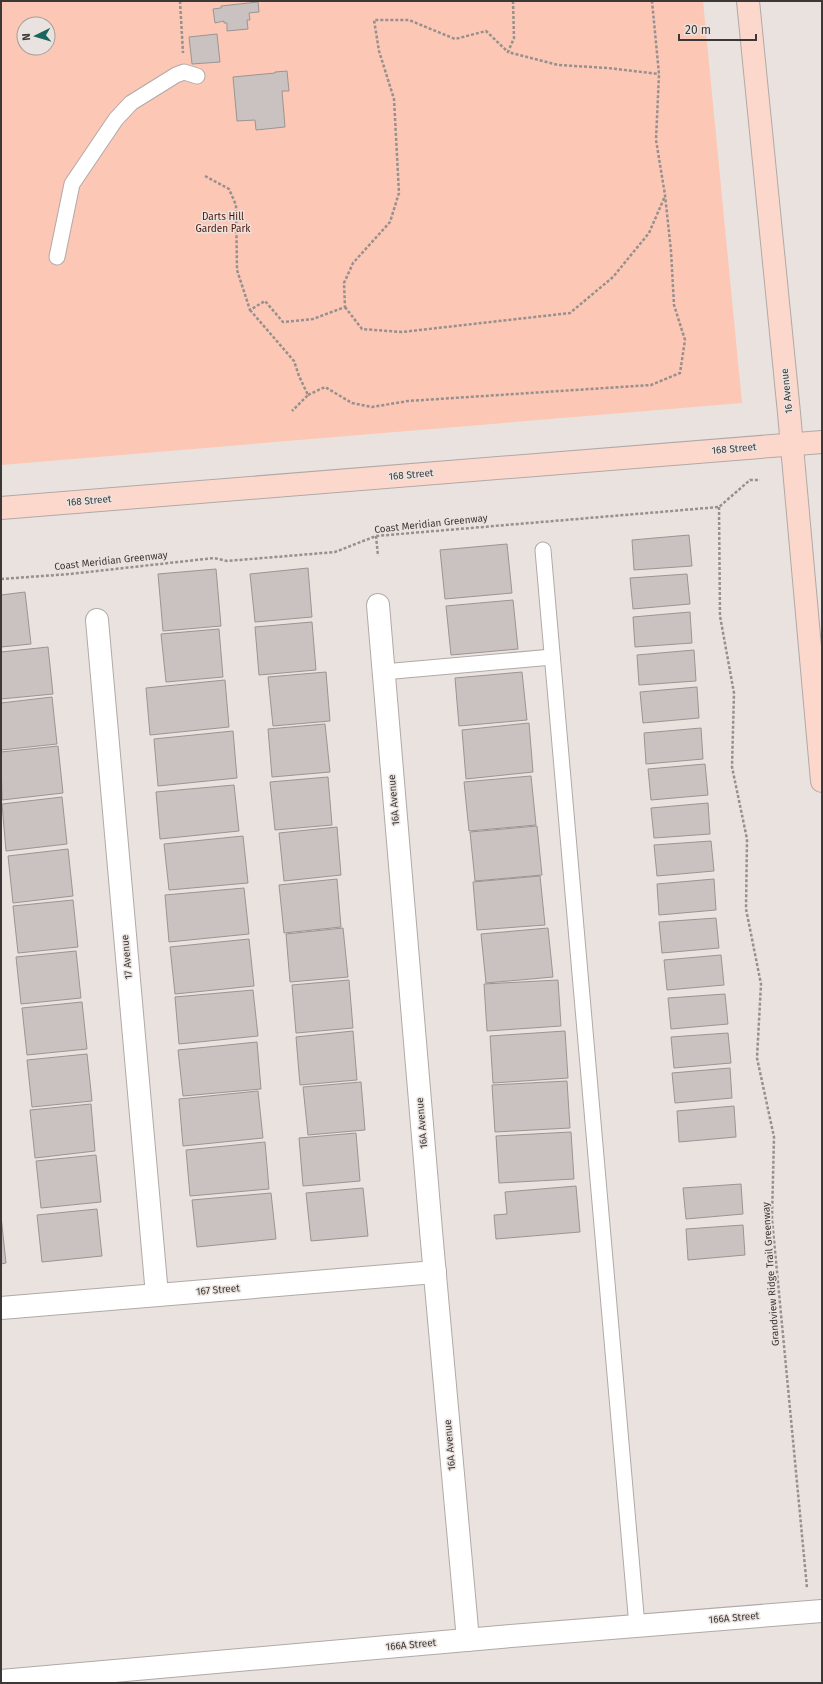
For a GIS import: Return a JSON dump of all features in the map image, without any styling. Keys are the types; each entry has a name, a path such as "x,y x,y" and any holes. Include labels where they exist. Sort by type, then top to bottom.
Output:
{"main road":[{"name":"16 Avenue","path":"748,1 792,444 822,781"},
{"name":"168 Street","path":"1,508 822,442"}],"street":[{"name":"16A Avenue","path":"378,605 468,1640"},
{"name":"17 Avenue","path":"97,620 157,1294"},
{"name":"167 Street","path":"1,1308 435,1272"},
{"name":"166A Street","path":"1,1681 468,1640 816,1612"}],"lane":[{"path":"57,257 72,184 116,119 131,103 176,75 190,74"},
{"path":"543,550 637,1626"},
{"path":"383,672 552,657"}],"path":[{"path":"180,1 190,74"},
{"path":"508,52 514,38 513,1"},
{"path":"292,411 308,395 325,387 352,403 372,407 408,401 651,384 680,373 685,340 674,305 671,251 665,195 656,140 658,74 652,1"},
{"path":"658,74 608,68 558,65 508,52 486,31 455,40 410,20 374,20 379,51 394,99 398,149 399,194 390,222 353,263 344,283 345,307 362,329 402,332 570,313 613,277 649,233 665,195"},
{"path":"205,176 229,189 236,206 237,270 250,310 294,361 308,395"},
{"path":"250,310 264,301 283,322 313,320 345,307"},
{"path":"720,507 750,480 760,480"},
{"name":"Coast Meridian Greenway","path":"1,579 70,574 214,558 227,561 335,552 376,536 720,507"},
{"name":"Grandview Ridge Trail Greenway","path":"720,507 720,616 734,694 732,767 747,839 746,908 761,984 757,1058 774,1137 772,1219 816,1612"},
{"path":"376,536 378,556"}],"green space":[{"name":"Darts Hill Garden Park","path":"1,1 703,1 742,403 1,465"}],"building":[{"path":"258,2 259,12 249,13 250,20 247,20 248,29 227,31 227,23 224,23 224,21 215,23 213,9 221,8 221,6"},
{"path":"217,34 220,62 192,64 189,37"},
{"path":"287,71 289,91 282,91 285,127 256,130 255,120 237,121 233,77"},
{"path":"689,535 692,566 634,570 632,540"},
{"path":"507,544 512,593 445,599 440,550"},
{"path":"308,568 312,617 255,622 250,574"},
{"path":"216,569 221,626 163,631 158,574"},
{"path":"687,574 690,604 633,609 630,578"},
{"path":"25,592 31,644 1,647 1,595"},
{"path":"513,600 518,649 451,655 446,606"},
{"path":"690,612 692,643 635,647 633,617"},
{"path":"312,622 316,670 259,675 255,627"},
{"path":"219,629 223,677 166,682 161,634"},
{"path":"48,647 53,694 1,699 1,652"},
{"path":"694,650 696,681 639,685 637,655"},
{"path":"326,672 330,721 273,726 268,677"},
{"path":"522,672 527,720 459,726 455,678"},
{"path":"225,680 229,727 150,735 146,688"},
{"path":"697,687 699,718 643,723 640,692"},
{"path":"52,697 57,744 1,750 1,703"},
{"path":"529,723 533,772 466,779 462,730"},
{"path":"325,724 330,772 272,777 268,729"},
{"path":"701,728 703,759 646,764 644,733"},
{"path":"233,731 237,778 158,786 154,739"},
{"path":"58,746 63,793 2,800 1,752"},
{"path":"705,764 708,795 651,800 648,769"},
{"path":"531,776 536,825 469,831 464,782"},
{"path":"328,777 332,825 275,830 270,782"},
{"path":"234,785 239,831 160,839 156,792"},
{"path":"62,797 67,844 6,851 2,804"},
{"path":"708,803 710,834 654,838 651,808"},
{"path":"537,826 542,875 475,881 470,832"},
{"path":"337,827 341,875 284,881 279,833"},
{"path":"243,836 248,883 169,890 164,844"},
{"path":"711,841 714,871 657,876 654,845"},
{"path":"68,849 73,896 13,903 8,856"},
{"path":"540,876 545,925 477,930 473,882"},
{"path":"337,879 341,927 284,933 279,885"},
{"path":"714,879 716,910 659,915 657,884"},
{"path":"244,888 249,934 169,942 165,895"},
{"path":"73,900 78,947 18,953 13,906"},
{"path":"716,918 719,948 662,953 659,922"},
{"path":"343,928 348,977 290,982 286,934"},
{"path":"548,928 553,977 486,983 481,934"},
{"path":"249,939 254,986 175,994 170,947"},
{"path":"76,951 81,998 21,1004 16,957"},
{"path":"721,955 724,985 667,990 664,960"},
{"path":"349,980 353,1028 296,1033 292,985"},
{"path":"558,980 561,1026 487,1031 484,984"},
{"path":"253,990 258,1036 179,1044 175,997"},
{"path":"725,994 728,1024 671,1029 668,998"},
{"path":"82,1002 87,1049 27,1055 22,1008"},
{"path":"353,1031 357,1080 300,1085 296,1037"},
{"path":"565,1031 568,1078 493,1083 490,1036"},
{"path":"728,1033 731,1063 674,1068 671,1037"},
{"path":"257,1042 261,1089 183,1096 178,1050"},
{"path":"87,1054 92,1101 32,1107 27,1060"},
{"path":"730,1068 732,1098 675,1103 672,1073"},
{"path":"567,1081 570,1128 495,1132 492,1085"},
{"path":"361,1082 365,1130 308,1135 303,1087"},
{"path":"258,1091 263,1138 183,1146 179,1099"},
{"path":"91,1104 95,1151 35,1158 30,1110"},
{"path":"734,1106 736,1137 679,1142 677,1111"},
{"path":"571,1132 574,1179 499,1183 496,1136"},
{"path":"356,1133 360,1181 303,1186 299,1138"},
{"path":"265,1142 269,1189 190,1196 186,1150"},
{"path":"96,1155 101,1202 41,1208 36,1161"},
{"path":"741,1184 743,1214 686,1219 683,1188"},
{"path":"576,1186 580,1232 496,1239 494,1215 507,1214 505,1192"},
{"path":"363,1188 368,1236 311,1241 306,1193"},
{"path":"271,1193 276,1239 197,1247 192,1200"},
{"path":"97,1209 102,1256 42,1262 37,1215"},
{"path":"1,1216 6,1263 1,1264"},
{"path":"743,1225 745,1255 688,1260 686,1229"}]}
